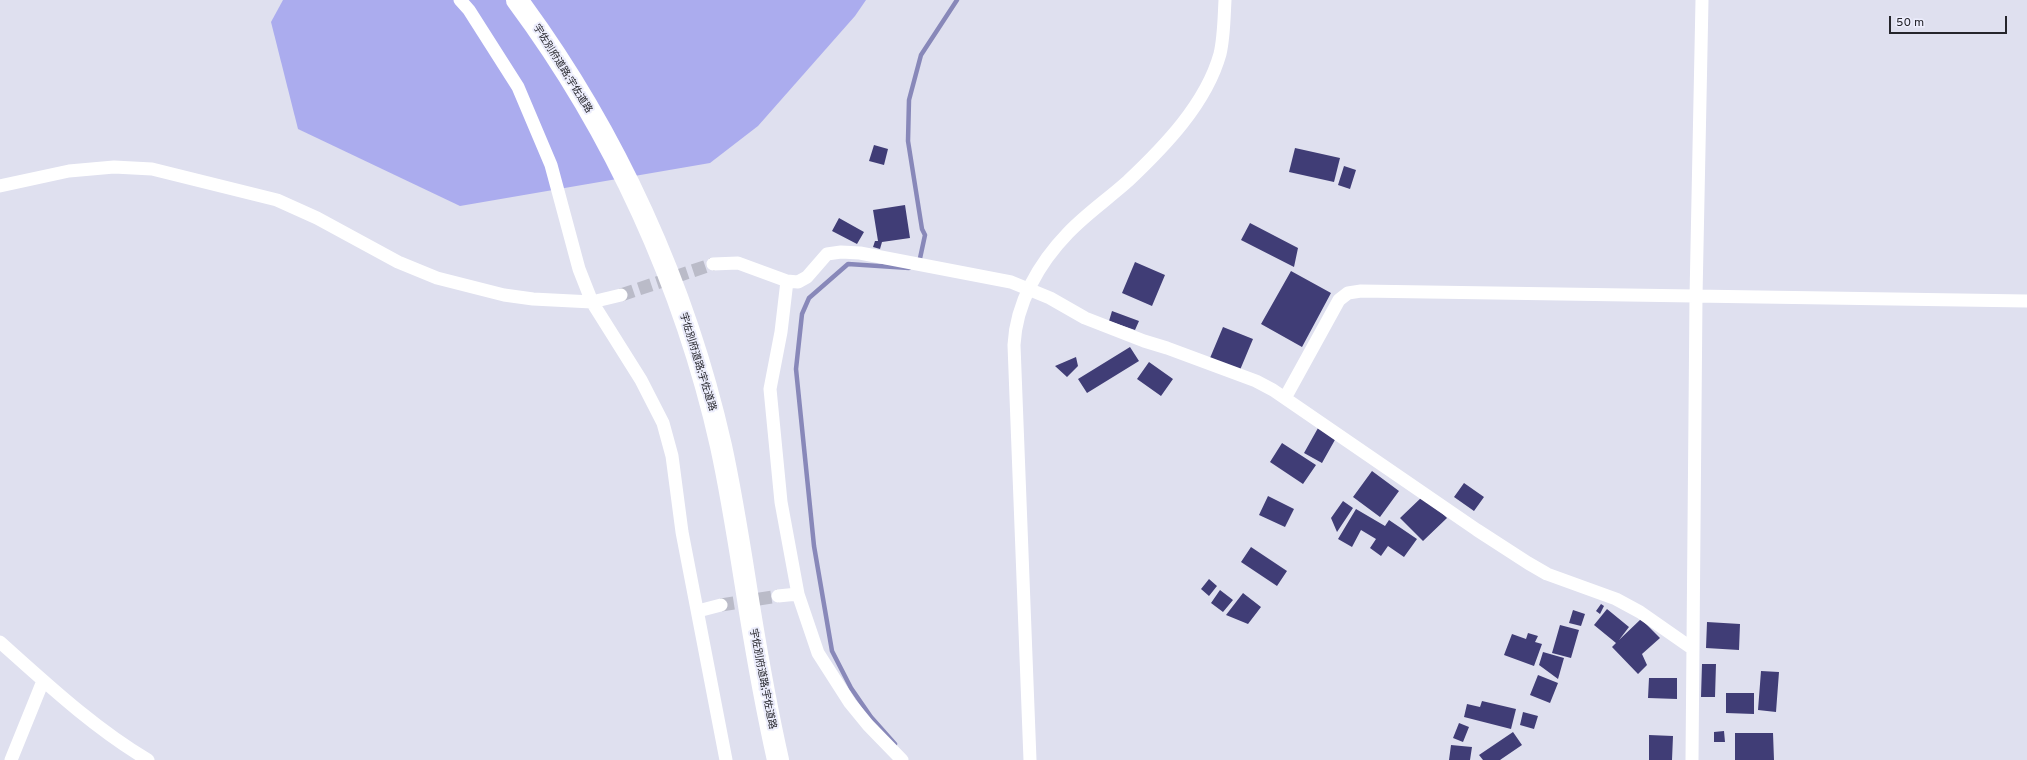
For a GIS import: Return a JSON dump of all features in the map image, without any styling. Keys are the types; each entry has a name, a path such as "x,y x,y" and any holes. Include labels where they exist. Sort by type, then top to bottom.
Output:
{"highway":[{"name":"宇佐別府道路;宇佐道路","path":"517,0 549,46 604,136 646,220 679,301 710,400 721,448 735,518 763,692 778,760"}],"street":[{"path":"460,0 469,10 518,87 551,165 579,269 592,302 640,380 663,423 672,456 682,532 726,760"},
{"path":"1030,760 1014,345 1015,328 1019,310 1029,288 1054,250 1069,232 1128,181 1167,139 1191,110 1209,79 1220,55 1223,36 1225,0"},
{"path":"1692,760 1696,297 1702,0"},
{"path":"0,186 69,171 114,167 152,169 277,200 317,218 398,262 437,278 504,295 533,299 592,302 621,295"},
{"path":"713,264 738,263 787,281 798,282 807,277 827,254 860,252 996,277 1029,288 1085,318 1144,342 1167,348 1256,381 1285,398 1521,559 1547,574 1616,599 1640,612 1693,649"},
{"path":"787,281 781,332 770,389 781,502 798,594 818,653 846,697 868,725 902,760"},
{"path":"1285,398 1339,300 1348,293 1361,291 2027,301"},
{"path":"778,596 798,594"},
{"path":"698,611 721,605"},
{"path":"0,642 43,681 126,747 148,760"},
{"path":"11,760 43,681"}],"shaded area":[{"path":"283,0 866,0 855,16 758,126 710,163 460,206 298,129 271,22"}],"building":[{"path":"874,145 888,149 884,165 869,161"},
{"path":"1295,148 1340,158 1334,182 1289,172"},
{"path":"1344,166 1356,170 1350,189 1338,185"},
{"path":"905,205 910,238 882,242 880,249 873,247 875,241 878,241 873,210"},
{"path":"839,218 864,232 857,244 832,231"},
{"path":"1250,223 1298,248 1294,267 1241,240"},
{"path":"1135,262 1165,275 1152,306 1122,293"},
{"path":"1291,271 1331,293 1302,347 1261,324"},
{"path":"1112,311 1139,321 1135,330 1109,321"},
{"path":"1223,327 1253,339 1240,370 1210,358"},
{"path":"1130,347 1139,361 1087,393 1078,379"},
{"path":"1076,357 1078,366 1067,377 1055,366"},
{"path":"1149,362 1173,379 1161,396 1137,379"},
{"path":"1318,428 1336,438 1322,463 1304,453"},
{"path":"1282,443 1316,465 1303,484 1270,462"},
{"path":"1372,471 1399,491 1380,517 1353,497"},
{"path":"1464,483 1484,497 1474,511 1454,497"},
{"path":"1424,495 1447,518 1423,541 1400,518"},
{"path":"1268,496 1294,509 1285,527 1259,515"},
{"path":"1343,501 1353,508 1337,532 1331,518"},
{"path":"1356,509 1385,526 1389,520 1417,539 1404,557 1388,546 1381,556 1370,548 1376,539 1361,530 1352,547 1338,539"},
{"path":"1251,547 1287,571 1277,586 1241,562"},
{"path":"1209,579 1217,586 1209,596 1201,589"},
{"path":"1220,590 1233,600 1223,612 1211,603"},
{"path":"1243,593 1261,607 1248,624 1226,615"},
{"path":"1601,604 1604,606 1600,614 1596,611"},
{"path":"1607,609 1629,627 1619,640 1641,619 1660,638 1642,654 1647,665 1638,674 1612,647 1616,643 1594,625"},
{"path":"1573,610 1585,614 1581,626 1569,623"},
{"path":"1707,622 1740,624 1739,650 1706,648"},
{"path":"1560,625 1579,630 1571,658 1552,653"},
{"path":"1528,633 1538,636 1535,642 1542,644 1534,666 1504,655 1512,634 1526,639"},
{"path":"1543,652 1564,658 1558,679 1539,665"},
{"path":"1702,664 1716,664 1715,697 1701,697"},
{"path":"1761,671 1779,672 1776,712 1758,710"},
{"path":"1538,675 1558,683 1550,703 1530,695"},
{"path":"1649,678 1677,678 1677,699 1648,698"},
{"path":"1726,693 1754,693 1754,714 1726,713"},
{"path":"1482,701 1516,709 1511,729 1464,717 1467,704 1480,707"},
{"path":"1523,712 1538,716 1534,729 1520,725"},
{"path":"1459,723 1469,727 1463,742 1453,738"},
{"path":"1724,731 1725,742 1714,742 1714,732"},
{"path":"1513,732 1522,745 1500,760 1483,760 1479,755"},
{"path":"1735,733 1773,733 1774,760 1735,760"},
{"path":"1649,735 1673,736 1672,760 1649,760"},
{"path":"1451,745 1472,747 1470,760 1449,760"}],"waterway":[{"path":"919,263 925,235 922,229 908,141 909,100 921,55 957,0"},
{"path":"895,744 871,717 851,688 832,651 814,546 796,369 802,314 809,298 848,264 909,268"}],"tunnel":[{"path":"621,295 713,264"},
{"path":"721,605 778,596"}]}
